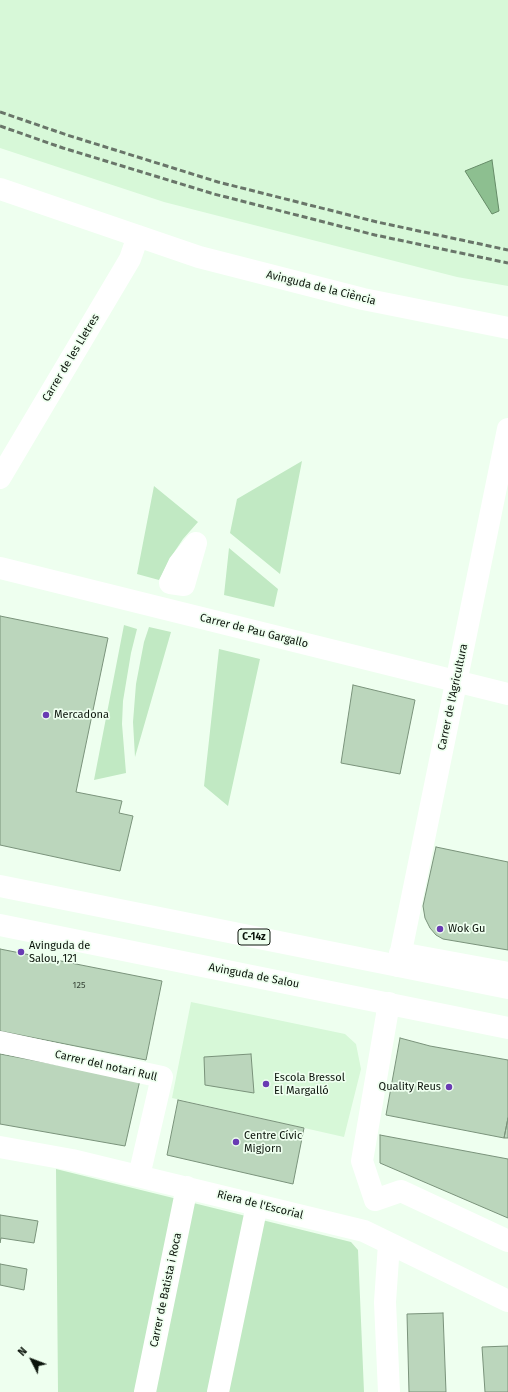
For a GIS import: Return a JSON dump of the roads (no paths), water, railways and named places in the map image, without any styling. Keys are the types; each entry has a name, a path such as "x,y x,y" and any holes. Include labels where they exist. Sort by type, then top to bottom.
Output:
{"street":[{"name":"Avinguda de la Ciència","path":"0,190 199,257 363,299 508,328"},
{"name":"Carrer de les Lletres","path":"0,478 130,259 138,236"},
{"name":"Carrer de l'Agricultura","path":"399,959 508,429"},
{"name":"Carrer de Pau Gargallo","path":"0,568 508,694"},
{"name":"C-14z","path":"0,886 399,959 508,988"},
{"name":"Avinguda de Salou","path":"0,925 508,1028"},
{"path":"399,959 508,973"},
{"path":"364,1231 375,1200 362,1161 389,1003"},
{"name":"Carrer del notari Rull","path":"0,1042 162,1077 139,1176"},
{"name":"Riera de l'Escorial","path":"0,1147 72,1160 364,1231 508,1301"},
{"name":"Carrer de Batista i Roca","path":"145,1392 187,1187"},
{"path":"375,1200 400,1190 508,1241"},
{"path":"218,1392 257,1205"},
{"path":"389,1244 385,1302 389,1392"},
{"path":"385,1302 395,1278 413,1264 428,1262"}],"railway":[{"path":"0,112 67,135 218,182 377,222 508,250"},
{"path":"0,126 63,148 214,194 375,235 508,263"}],"place":[{"name":"Mercadona","path":"46,715"},
{"name":"Wok Gu","path":"440,929"},
{"name":"Avinguda de Salou, 121","path":"21,952"},
{"name":"Escola Bressol El Margalló","path":"266,1084"},
{"name":"Quality Reus","path":"449,1087"},
{"name":"Centre Cívic Migjorn","path":"236,1142"}]}
